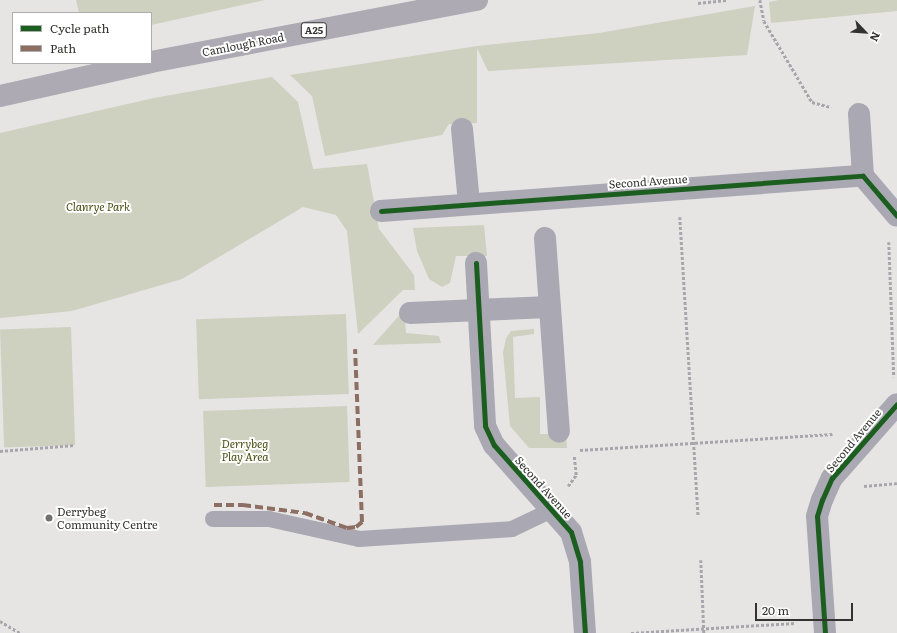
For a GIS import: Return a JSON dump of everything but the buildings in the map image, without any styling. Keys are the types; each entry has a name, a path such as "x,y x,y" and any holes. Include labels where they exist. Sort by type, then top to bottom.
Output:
{"main road":[{"name":"Camlough Road","path":"152,62 477,0"},
{"path":"0,96 144,64"}],"street":[{"path":"859,114 863,176 892,211"},
{"path":"462,129 470,203"},
{"name":"Second Avenue","path":"381,211 470,203 863,176"},
{"path":"545,238 559,431"},
{"name":"Second Avenue","path":"476,263 485,426 490,439 571,532 577,545 585,633"},
{"path":"410,313 550,307"},
{"name":"Second Avenue","path":"825,633 817,516 832,478 856,449 896,393"}],"lane":[{"path":"213,519 269,519 359,539 512,529 552,510"}],"path":[{"path":"698,3 728,0"},
{"path":"760,0 764,21 812,102 859,114"},
{"path":"678,188 698,516"},
{"path":"892,211 896,393"},
{"path":"552,510 576,476 574,450 842,434 856,449"},
{"path":"0,451 75,445"},
{"path":"858,486 897,483"},
{"path":"702,560 704,631"},
{"path":"0,621 20,633"},
{"path":"631,633 704,631 801,623"}],"green space":[{"path":"76,0 265,0 152,25 152,12 79,12"},
{"path":"779,0 897,0 897,11 771,23 769,2"},
{"path":"755,6 747,55 488,71 477,48 477,123 449,124 442,135 325,156 312,96 290,75 477,46 599,33"},
{"name":"Clanrye Park","path":"272,77 298,102 313,169 367,164 379,229 414,275 415,290 403,290 358,334 347,231 336,215 303,207 182,279 72,311 0,318 0,133 154,98"},
{"path":"484,225 487,256 456,256 450,283 442,287 429,279 417,251 413,228"},
{"path":"404,310 406,333 439,336 441,343 373,345"},
{"path":"346,314 349,394 199,399 196,319"},
{"path":"71,327 75,445 4,447 0,329"},
{"path":"534,329 534,334 513,337 515,398 540,397 540,434 566,434 567,448 529,448 510,426 503,353 506,338 511,331"},
{"name":"Derrybeg Play Area","path":"347,406 350,482 206,487 203,411"}],"marked path":[{"path":"214,505 243,505 305,513 347,528 356,527 362,522 355,349"}],"cycle path":[{"path":"381,211 863,176 897,216"},
{"path":"476,263 485,426 494,445 571,532 580,562 585,633"},
{"path":"825,633 817,516 822,500 832,478 897,404"}],"place":[{"name":"Derrybeg Community Centre","path":"49,518"}]}
